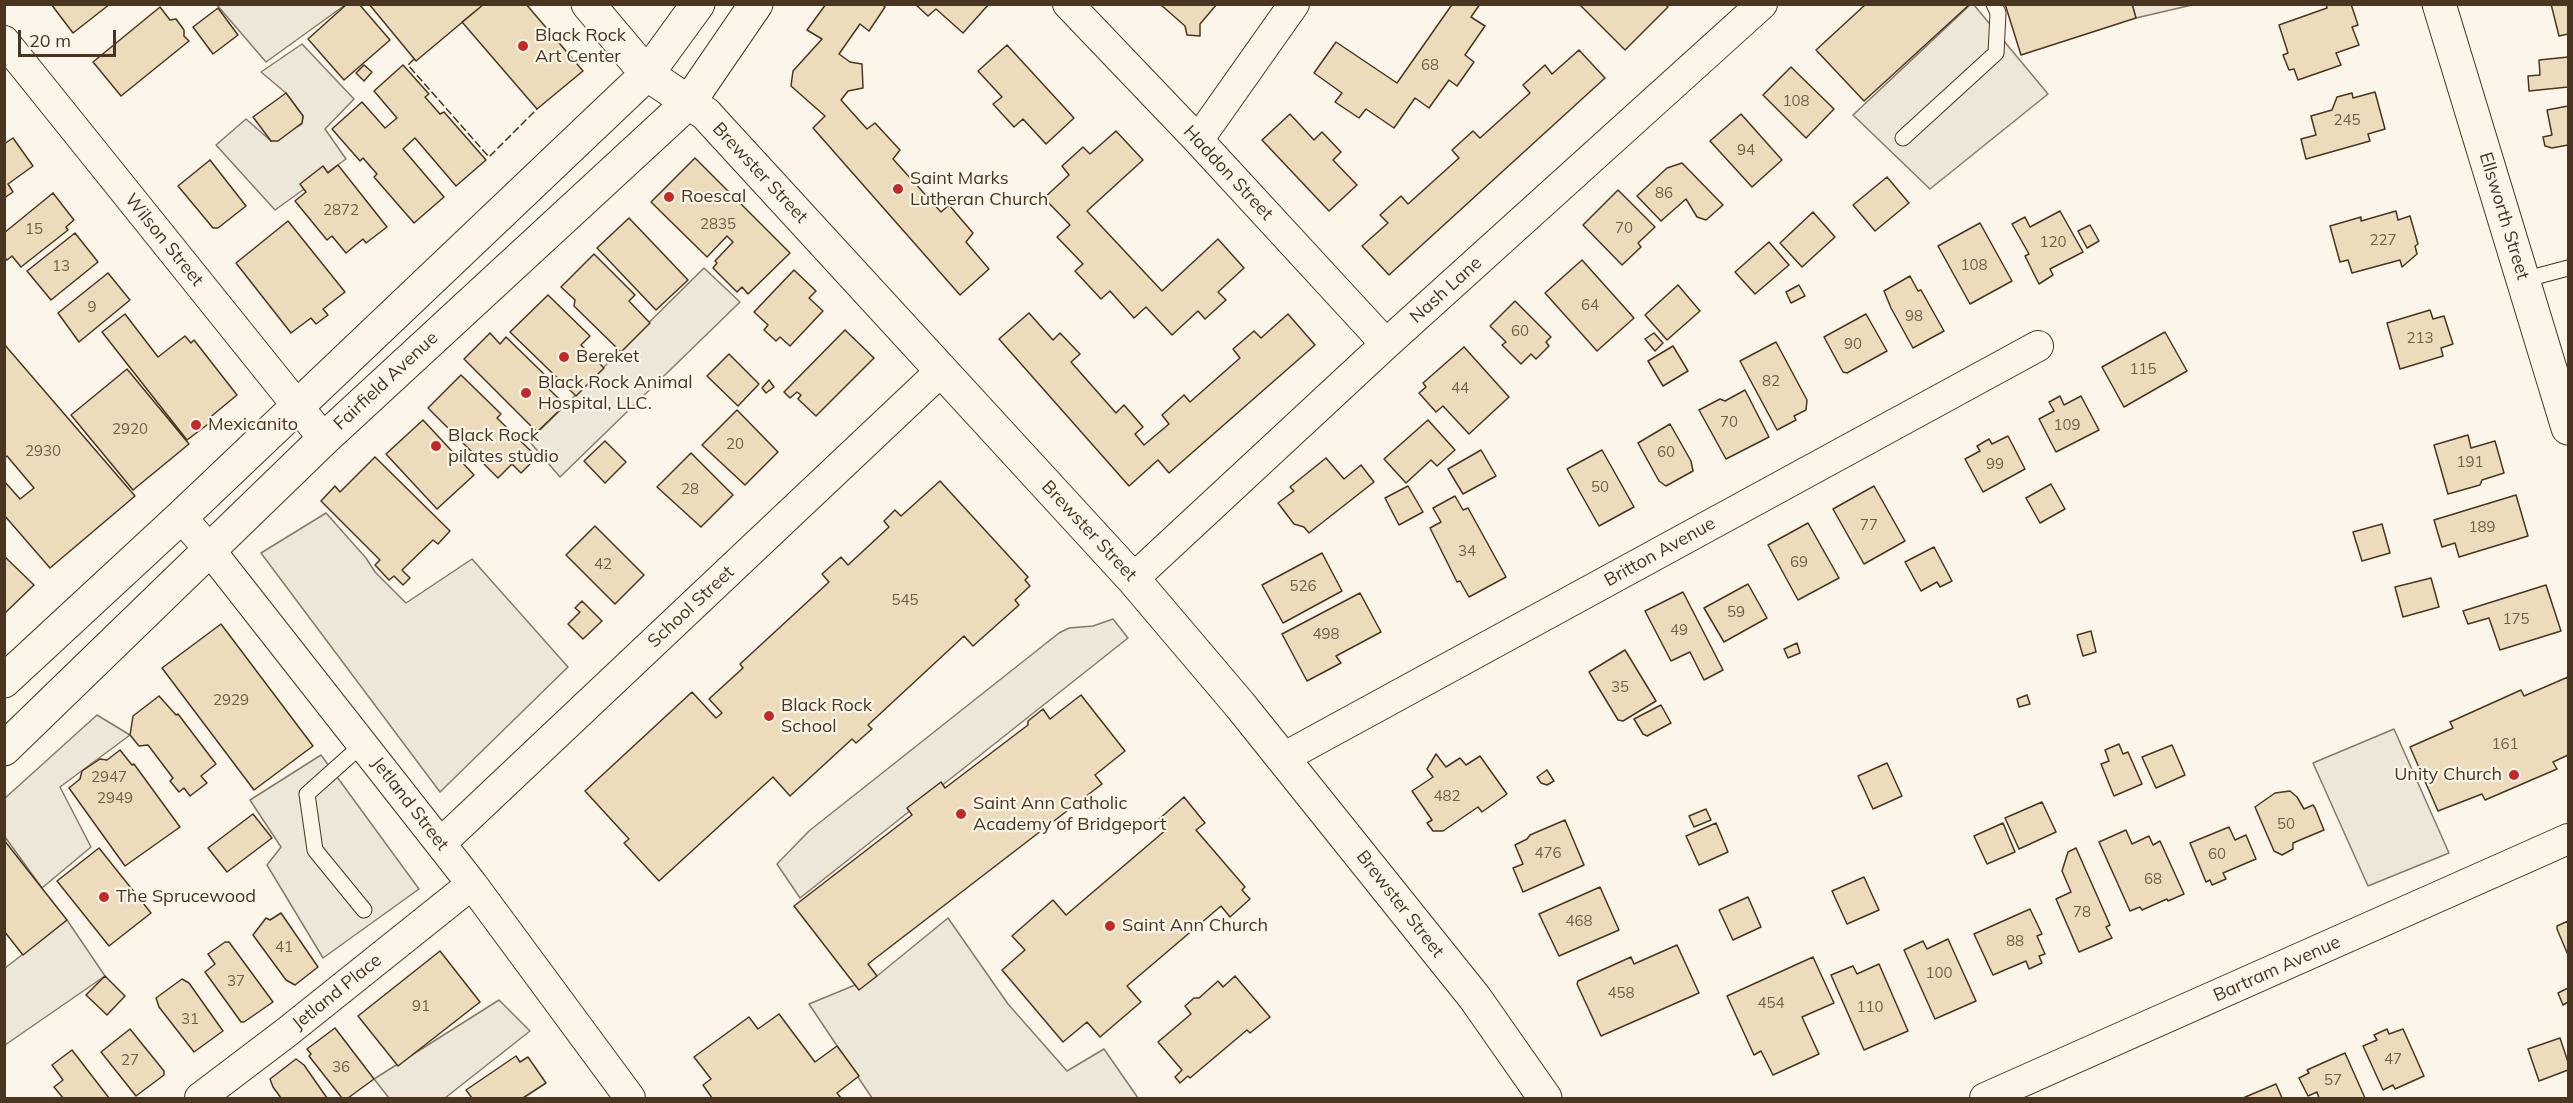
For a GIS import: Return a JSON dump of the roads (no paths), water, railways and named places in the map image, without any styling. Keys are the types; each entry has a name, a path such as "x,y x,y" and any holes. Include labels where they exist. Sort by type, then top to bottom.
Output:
{"main road":[{"name":"Brewster Street","path":"588,4 647,74 689,102 716,124 1133,579 1282,758 1475,998 1545,1098"},
{"path":"4,681 181,517 647,74 698,4"},
{"name":"Fairfield Avenue","path":"4,748 324,439 689,102 756,4"},
{"name":"Ellsworth Street","path":"2439,4 2568,428"}],"street":[{"name":"Haddon Street","path":"1068,4 1198,140 1386,344"},
{"path":"1198,140 1294,4"},
{"name":"Nash Lane","path":"1133,579 1386,344 1762,4"},
{"name":"Wilson Street","path":"4,41 324,439"},
{"name":"Britton Avenue","path":"1282,758 2038,346"},
{"name":"School Street","path":"441,843 941,371"},
{"name":"Jetland Street","path":"181,517 209,549 441,843 630,1098"},
{"name":"Bartram Avenue","path":"1985,1098 2568,839"},
{"name":"Jetland Place","path":"200,1098 287,1032 472,884"}],"lane":[{"path":"1903,138 1996,53 1998,13 1994,4"},
{"path":"2523,280 2568,268"},
{"path":"363,744 308,794 315,850 364,910"}],"place":[{"name":"Black Rock Art Center","path":"523,46"},
{"name":"Saint Marks Lutheran Church","path":"898,189"},
{"name":"Roescal","path":"669,197"},
{"name":"Bereket","path":"564,357"},
{"name":"Black Rock Animal Hospital, LLC.","path":"526,393"},
{"name":"Mexicanito","path":"196,425"},
{"name":"Black Rock pilates studio","path":"436,446"},
{"name":"Black Rock School","path":"769,716"},
{"name":"Unity Church","path":"2514,775"},
{"name":"Saint Ann Catholic Academy of Bridgeport","path":"961,814"},
{"name":"The Sprucewood","path":"104,897"},
{"name":"Saint Ann Church","path":"1110,926"}]}
